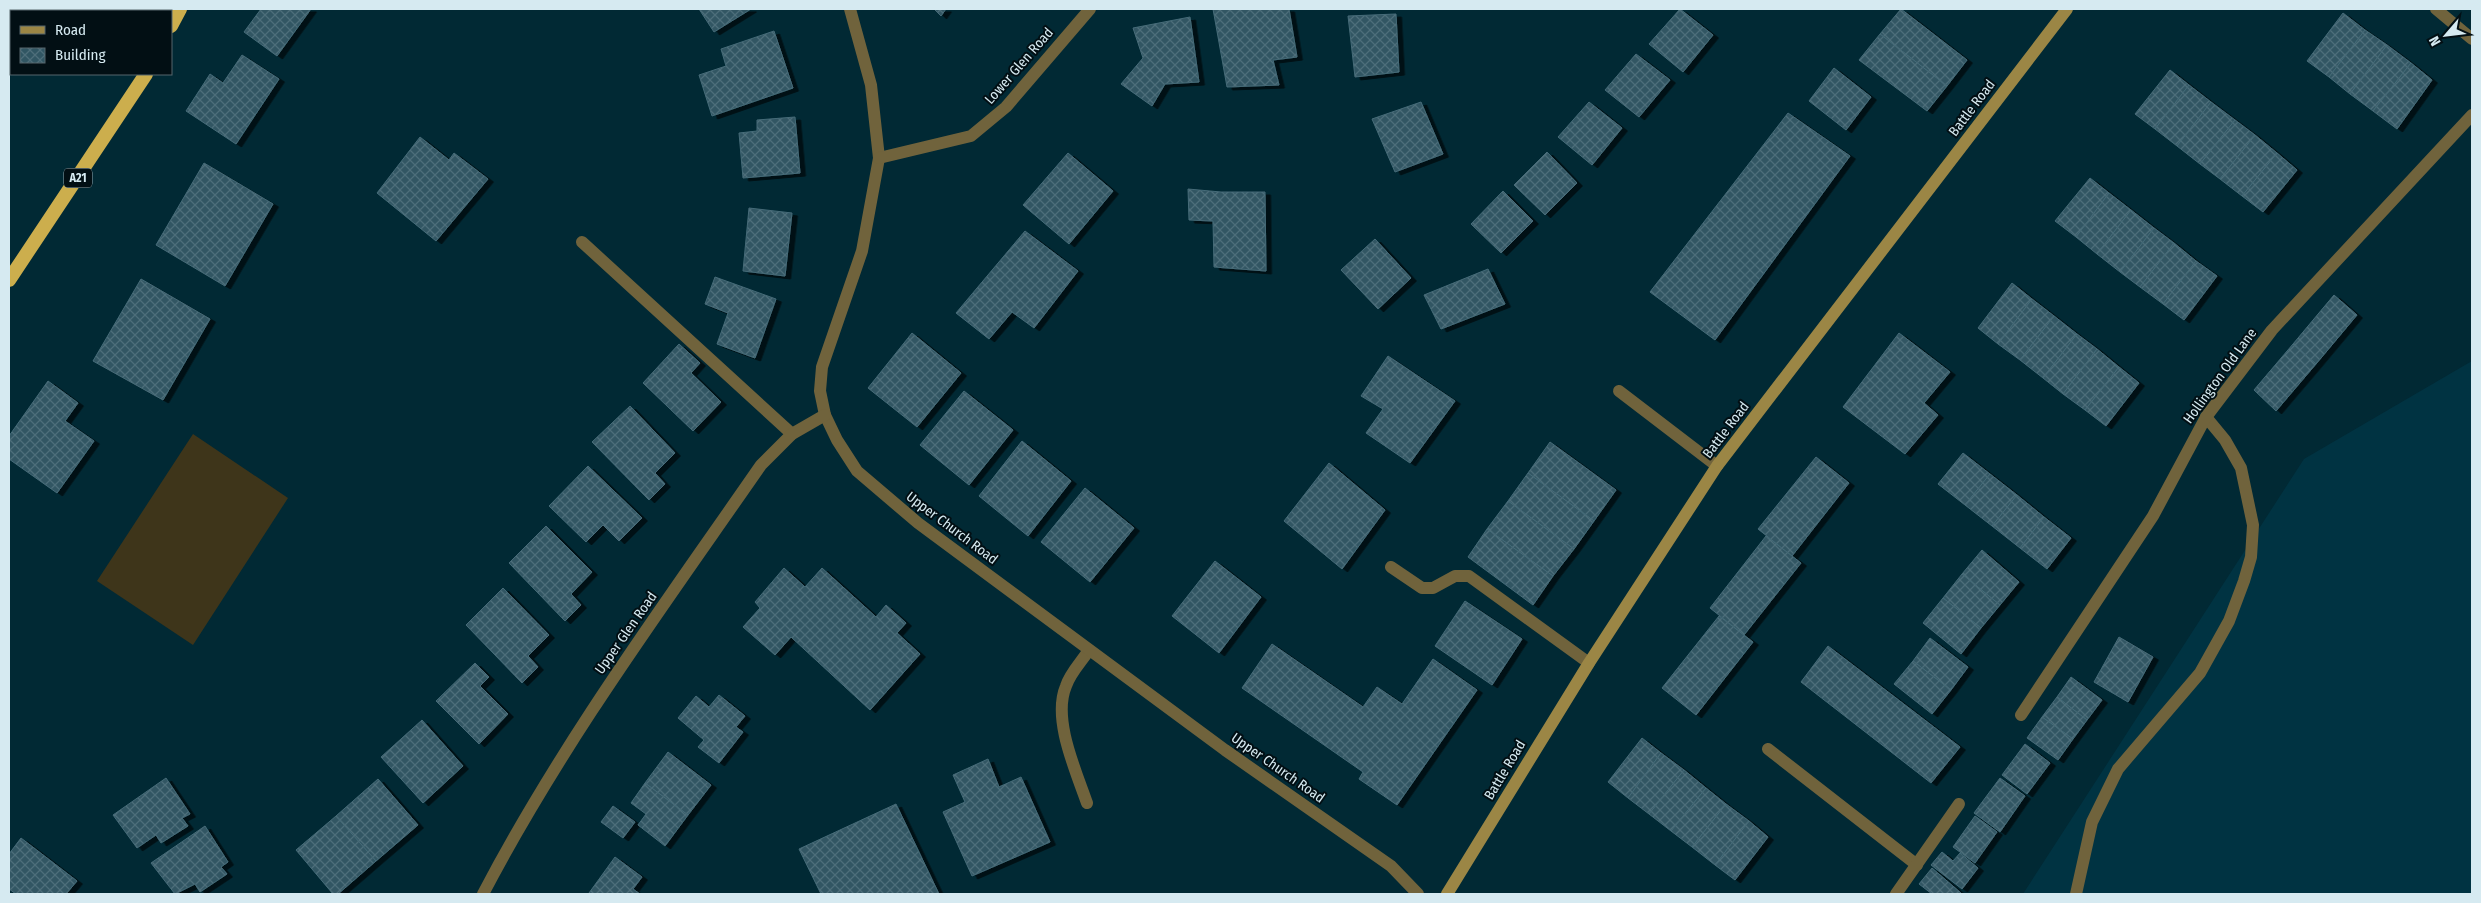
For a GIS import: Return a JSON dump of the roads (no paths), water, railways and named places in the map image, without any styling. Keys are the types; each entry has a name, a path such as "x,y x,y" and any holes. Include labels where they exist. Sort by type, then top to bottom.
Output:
{"highway":[{"path":"172,24 180,9"},
{"name":"A21","path":"9,280 145,75"}],"main road":[{"name":"Battle Road","path":"1447,894 1589,663 1717,466 2067,9"}],"street":[{"name":"Upper Church Road","path":"850,9 871,84 879,158 862,251 822,367 820,392 825,415 836,440 857,471 918,523 1225,750 1390,866 1418,894"},
{"name":"Lower Glen Road","path":"879,158 971,136 1006,107 1090,9"},
{"path":"2436,9 2472,39"},
{"name":"Hollington Old Lane","path":"2021,715 2153,516 2206,417 2272,330 2472,115"},
{"path":"582,242 792,434"},
{"path":"1619,392 1717,466"},
{"name":"Upper Glen Road","path":"483,894 516,831 607,686 761,465 792,434 825,415"},
{"path":"2076,894 2092,822 2118,768 2200,673 2229,622 2251,557 2253,525 2241,468 2225,440 2206,417"},
{"path":"1391,567 1422,588 1433,588 1455,576 1469,576 1589,663"},
{"path":"1087,804 1067,743 1062,713 1065,686 1089,650"},
{"path":"1768,749 1917,864"},
{"path":"1896,894 1959,804"}]}
